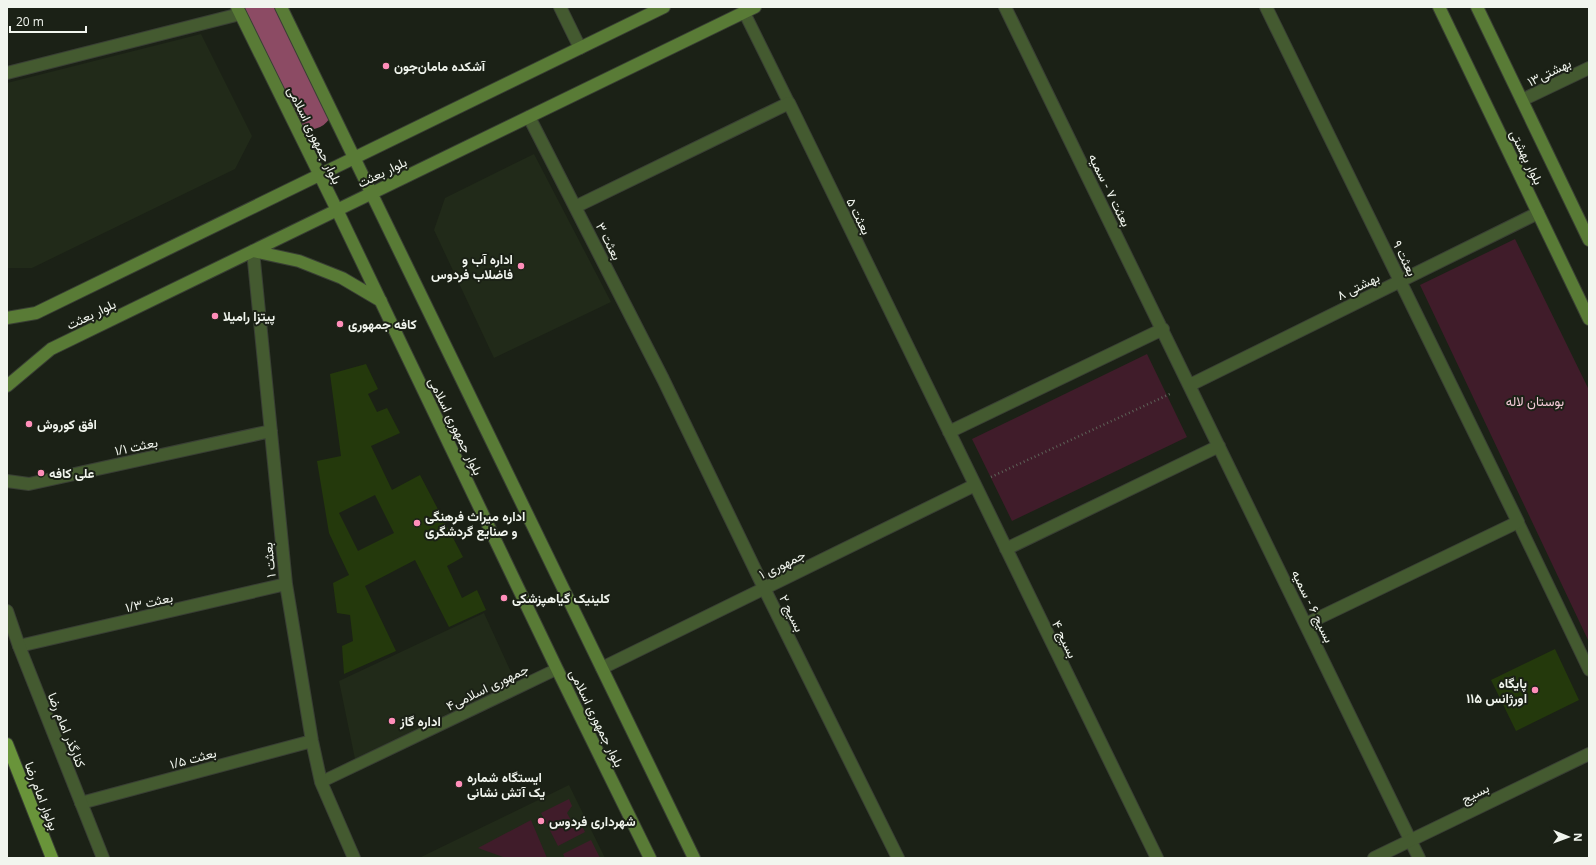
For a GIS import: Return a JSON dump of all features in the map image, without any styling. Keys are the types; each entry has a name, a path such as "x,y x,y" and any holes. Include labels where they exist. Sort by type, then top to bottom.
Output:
{"main road":[{"name":"بلوار جمهوری اسلامی","path":"281,7 694,858"},
{"name":"بلوار بعثت","path":"7,318 36,313 664,7"},
{"name":"بلوار بعثت","path":"7,386 51,349 755,7"},
{"name":"بلوار بهشتی","path":"1439,7 1589,318"},
{"name":"بلوار بهشتی","path":"1477,7 1589,240"},
{"name":"بلوار جمهوری اسلامی","path":"239,11 318,175 337,210 557,669 650,858"},
{"path":"253,251 299,260 342,278 381,301"},
{"name":"بولوار امام رضا","path":"7,744 52,858"}],"street":[{"path":"560,7 580,48"},
{"name":"بعثت ۷ - سمیه","path":"1005,7 1190,385"},
{"name":"بعثت ۹","path":"1266,7 1518,522"},
{"path":"7,73 239,11"},
{"name":"بهشتی۱۳","path":"1522,100 1589,68"},
{"path":"576,207 788,103"},
{"name":"بعثت ۵","path":"788,103 949,432"},
{"name":"بعثت ۳","path":"529,117 663,379"},
{"name":"بهشتی ۸","path":"1190,385 1538,213"},
{"name":"بعثت ۱","path":"253,251 286,584 312,741 321,782 354,858"},
{"path":"949,432 1163,329"},
{"name":"بسیج ۲","path":"663,379 764,588 898,858"},
{"name":"بسیج ۶ - سمیه","path":"1190,385 1419,858"},
{"name":"بعثت ۱/۱","path":"7,480 29,484 271,431"},
{"name":"بسیج ۴","path":"949,432 1157,858"},
{"path":"1006,549 1219,446"},
{"name":"جمهوری ۱","path":"602,668 975,485"},
{"path":"1306,624 1518,522"},
{"name":"بعثت ۱/۳","path":"19,646 286,584"},
{"name":"کنارگذر امام رضا","path":"7,611 19,646 103,858"},
{"name":"بعثت ۱/۵","path":"81,803 312,741"},
{"name":"بسیج","path":"1374,858 1589,754"}],"lane":[{"name":"بعثت ۵","path":"744,12 788,103"},
{"path":"1518,522 1589,670"},
{"name":"جمهوری اسلامی۴","path":"321,782 557,669"}],"path":[{"path":"975,485 1190,385"}],"shaded area":[{"path":"201,34 252,136 235,169 32,268 7,268 7,83"},
{"name":"اداره آب و فاضلاب فردوس","path":"534,154 611,302 494,358 434,230 445,198"},
{"name":"اداره گاز","path":"484,613 516,683 355,759 339,681"},
{"name":"شهرداری فردوس","path":"569,785 605,858 419,858"}],"green space":[{"name":"بوستان لاله","path":"1515,239 1589,390 1589,642 1420,285"},
{"path":"1147,354 1187,437 1012,521 972,439"},
{"path":"569,799 572,806 567,813 573,824 582,826 585,832 558,846 541,813"},
{"path":"531,820 547,858 506,858 478,848"},
{"path":"591,840 600,858 565,858 563,854"}],"building":[{"name":"اداره میراث فرهنگی و صنایع گردشگری","path":"366,364 378,389 368,394 377,412 387,408 400,433 371,446 392,490 420,475 463,557 447,566 462,598 477,590 486,610 449,627 415,560 365,586 396,651 344,674 342,646 353,641 350,615 337,613 333,583 349,575 329,533 317,461 341,456 330,374","holes":["375,495 394,533 358,551 339,513"]},
{"name":"پایگاه اورژانس ۱۱۵","path":"1555,649 1579,700 1516,731 1491,680"}],"waterway":[{"path":"260,7 310,107"}],"place":[{"name":"آشکده مامان‌جون","path":"386,66"},
{"name":"اداره آب و فاضلاب فردوس","path":"521,266"},
{"name":"پیتزا رامیلا","path":"215,316"},
{"name":"کافه جمهوری","path":"340,324"},
{"name":"افق کوروش","path":"29,424"},
{"name":"علی کافه","path":"41,473"},
{"name":"اداره میراث فرهنگی و صنایع گردشگری","path":"417,523"},
{"name":"کلینیک گیاهپزشکی","path":"504,598"},
{"name":"پایگاه اورژانس ۱۱۵","path":"1535,690"},
{"name":"اداره گاز","path":"392,721"},
{"name":"ایستگاه شماره یک آتش نشانی","path":"459,784"},
{"name":"شهرداری فردوس","path":"541,821"}]}
